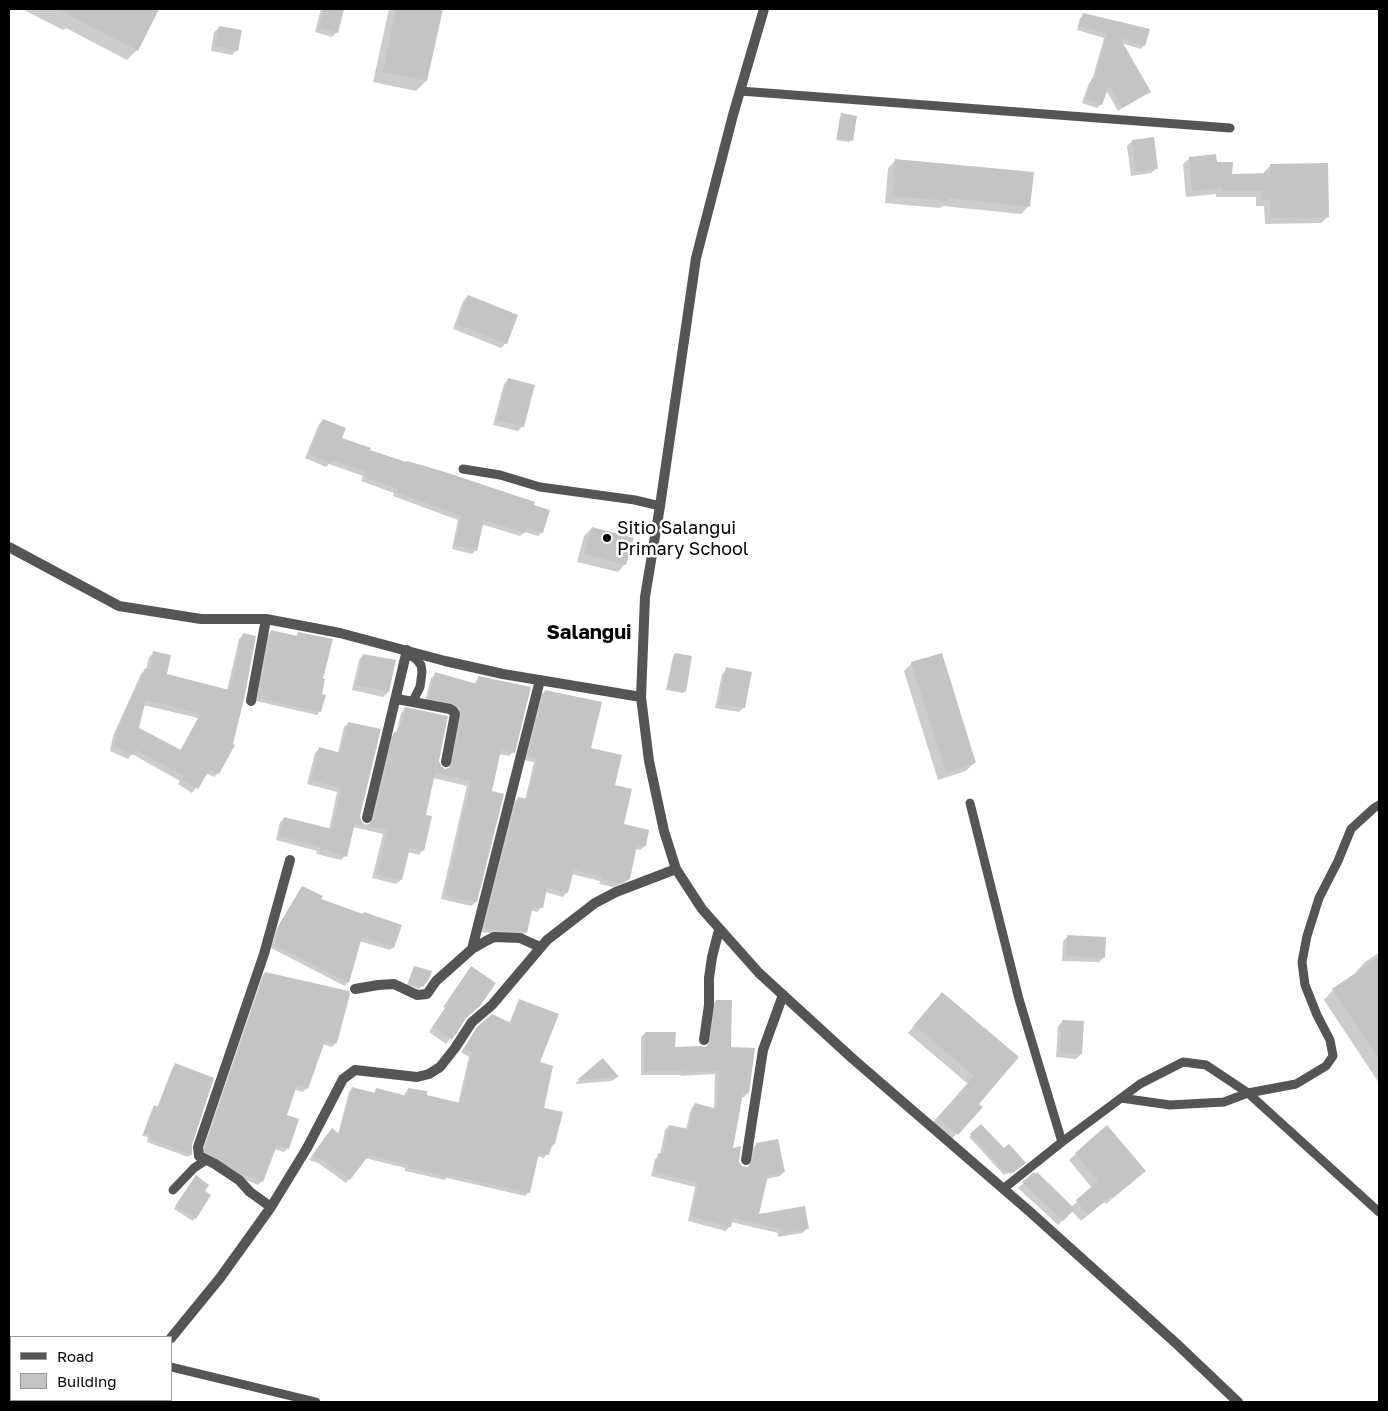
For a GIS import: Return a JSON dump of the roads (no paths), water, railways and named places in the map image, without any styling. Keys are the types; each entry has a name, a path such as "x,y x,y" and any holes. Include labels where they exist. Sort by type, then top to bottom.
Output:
{"street":[{"path":"764,9 696,258 645,597 642,697 648,761 654,790 676,868 702,909 759,973 1178,1345 1238,1402"},
{"path":"9,547 119,606 201,619 266,619 340,633 407,652 503,674 642,697"},
{"path":"250,701 266,619"},
{"path":"367,818 407,652"},
{"path":"472,949 540,680"},
{"path":"396,699 454,711 446,762"},
{"path":"270,1207 250,1192 239,1180 199,1156 198,1147 264,954 290,860"},
{"path":"172,1337 220,1278 270,1207 307,1148 344,1079 354,1070 417,1077 428,1074 440,1067 472,1022 492,1005 540,948 575,917 594,903 616,892 676,868"},
{"path":"704,1040 709,1005 709,978 719,930"},
{"path":"355,989 394,984 418,995 427,994 436,981 472,949 494,937 520,938 540,948"},
{"path":"746,1160 763,1050 783,995"}],"lane":[{"path":"740,92 1230,128"},
{"path":"464,469 500,475 540,487 635,500 660,506"},
{"path":"407,652 421,665 422,672 420,687 413,701"},
{"path":"970,803 1019,999 1062,1142"},
{"path":"1120,1098 1170,1105 1224,1102 1248,1093 1296,1084 1326,1066 1333,1056 1330,1040 1305,985 1302,962 1307,936 1319,898 1338,861 1351,829 1379,805"},
{"path":"1004,1190 1062,1142 1120,1098 1140,1084 1182,1062 1206,1065 1248,1093 1379,1212"},
{"path":"173,1190 194,1168 206,1160"},
{"path":"172,1367 316,1402"}],"place":[{"name":"Sitio Salangui Primary School","path":"607,538"}],"district":[{"name":"Salangui","path":"589,633"}]}
